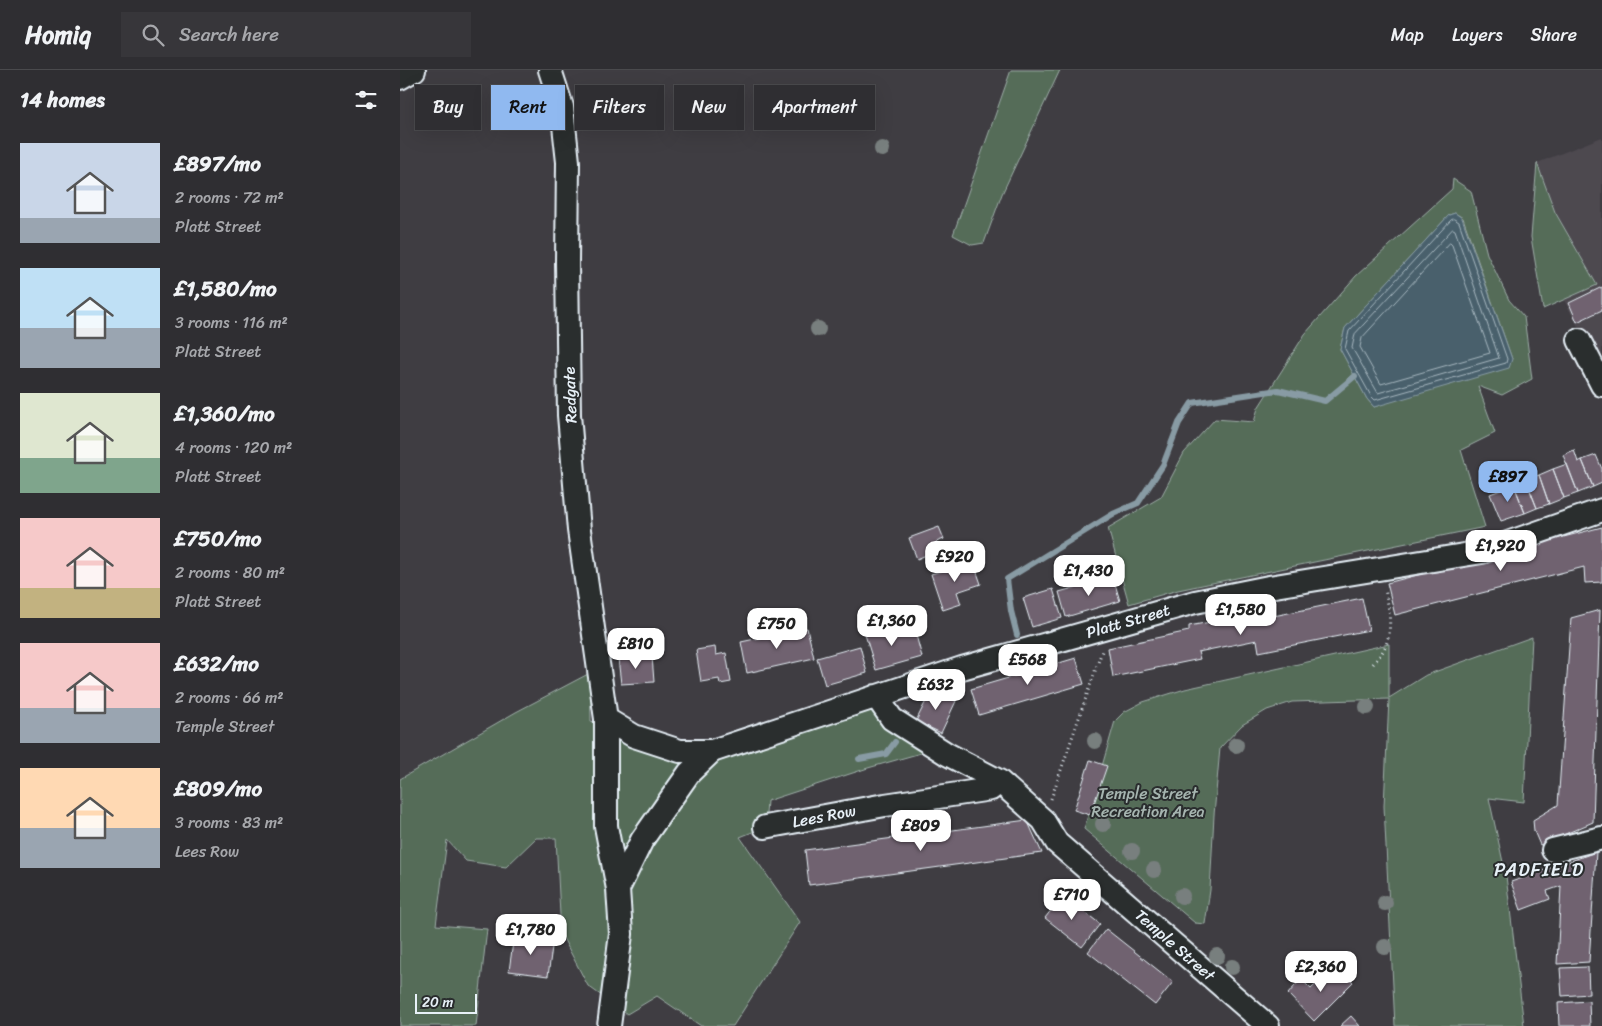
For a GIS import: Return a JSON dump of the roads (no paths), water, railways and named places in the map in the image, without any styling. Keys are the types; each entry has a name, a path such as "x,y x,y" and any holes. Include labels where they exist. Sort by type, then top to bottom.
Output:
{"street":[{"name":"Redgate","path":"550,70 562,107 568,162 569,415 578,521 606,719 606,826 618,889 621,934 609,1026"},
{"path":"1580,340 1602,385"},
{"name":"Platt Street","path":"606,719 634,736 680,751 712,751 962,668 1195,602 1269,587 1482,552 1602,510"},
{"name":"Temple Street","path":"876,696 892,719 947,754 999,781 1043,820 1058,842 1268,1026"},
{"path":"618,889 642,840 689,773 712,751"},
{"name":"Lees Row","path":"765,827 885,805 991,789 999,781"},
{"path":"1553,850 1602,838"}],"water":[{"path":"1455,213 1462,218 1512,359 1509,368 1374,407 1367,399 1340,349 1345,328 1449,215"}],"waterway":[{"path":"1017,635 1011,611 1007,579 1113,514 1138,503 1163,465 1179,423 1192,403 1278,390 1325,401 1355,376"},
{"path":"859,759 886,754 895,742"}],"district":[{"name":"PADFIELD","path":"1539,869"}],"park label":[{"name":"Temple Street Recreation Area","path":"1148,802"}]}
